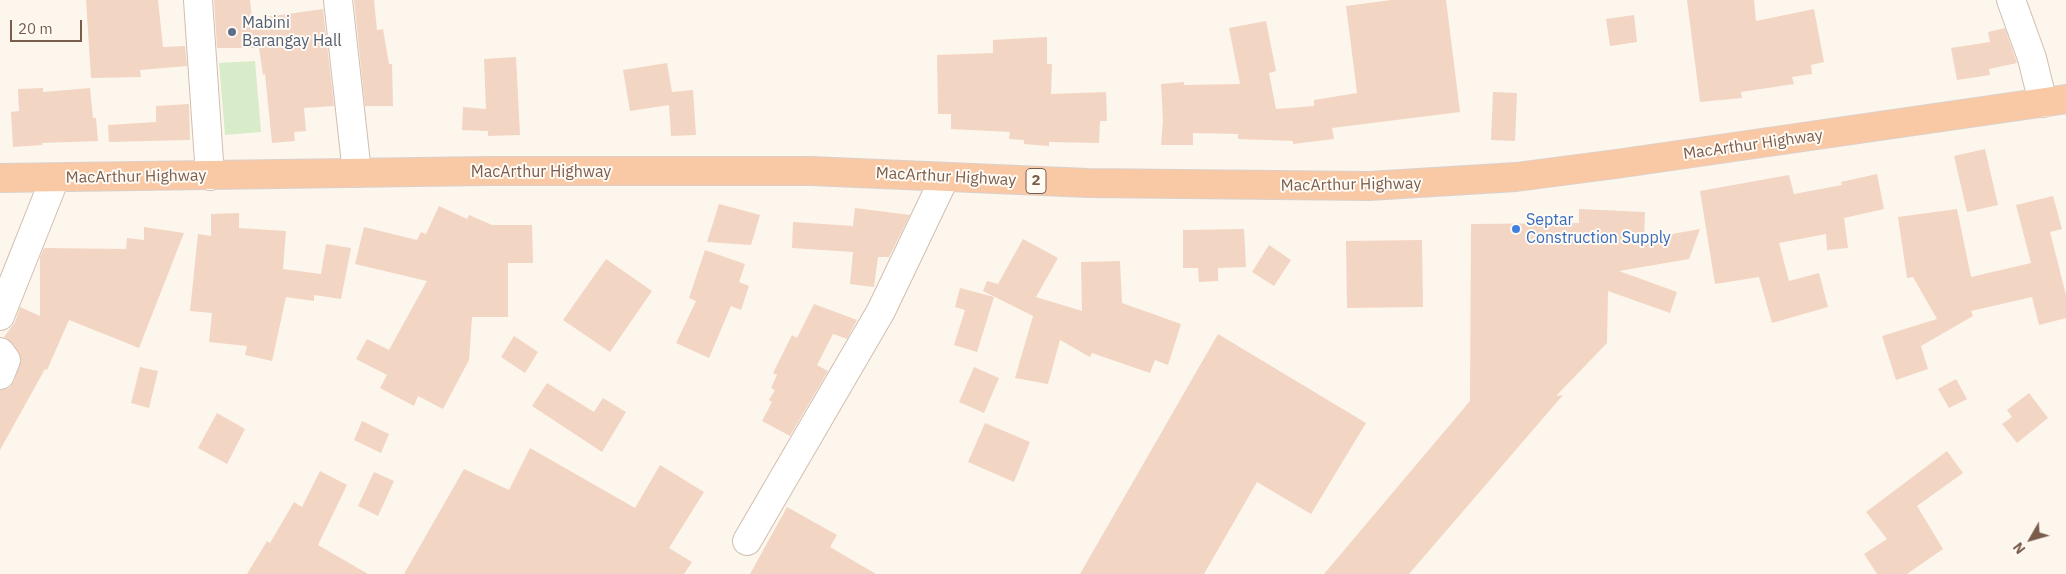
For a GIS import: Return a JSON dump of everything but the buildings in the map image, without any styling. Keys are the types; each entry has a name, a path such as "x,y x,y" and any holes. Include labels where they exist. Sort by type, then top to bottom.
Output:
{"highway":[{"name":"MacArthur Highway","path":"0,178 357,173 811,171 1088,183 1369,186 1516,177 1673,157 2055,101"}],"street":[{"path":"198,0 210,176"},
{"path":"338,0 357,173"},
{"path":"2011,0 2032,58 2055,101"},
{"path":"747,541 881,311 945,176"},
{"path":"0,316 54,178"},
{"path":"0,352 6,360 0,375"}],"green space":[{"path":"255,61 261,132 225,135 219,63"}],"place":[{"name":"Mabini Barangay Hall","path":"232,32"},
{"name":"Septar Construction Supply","path":"1516,229"}]}
